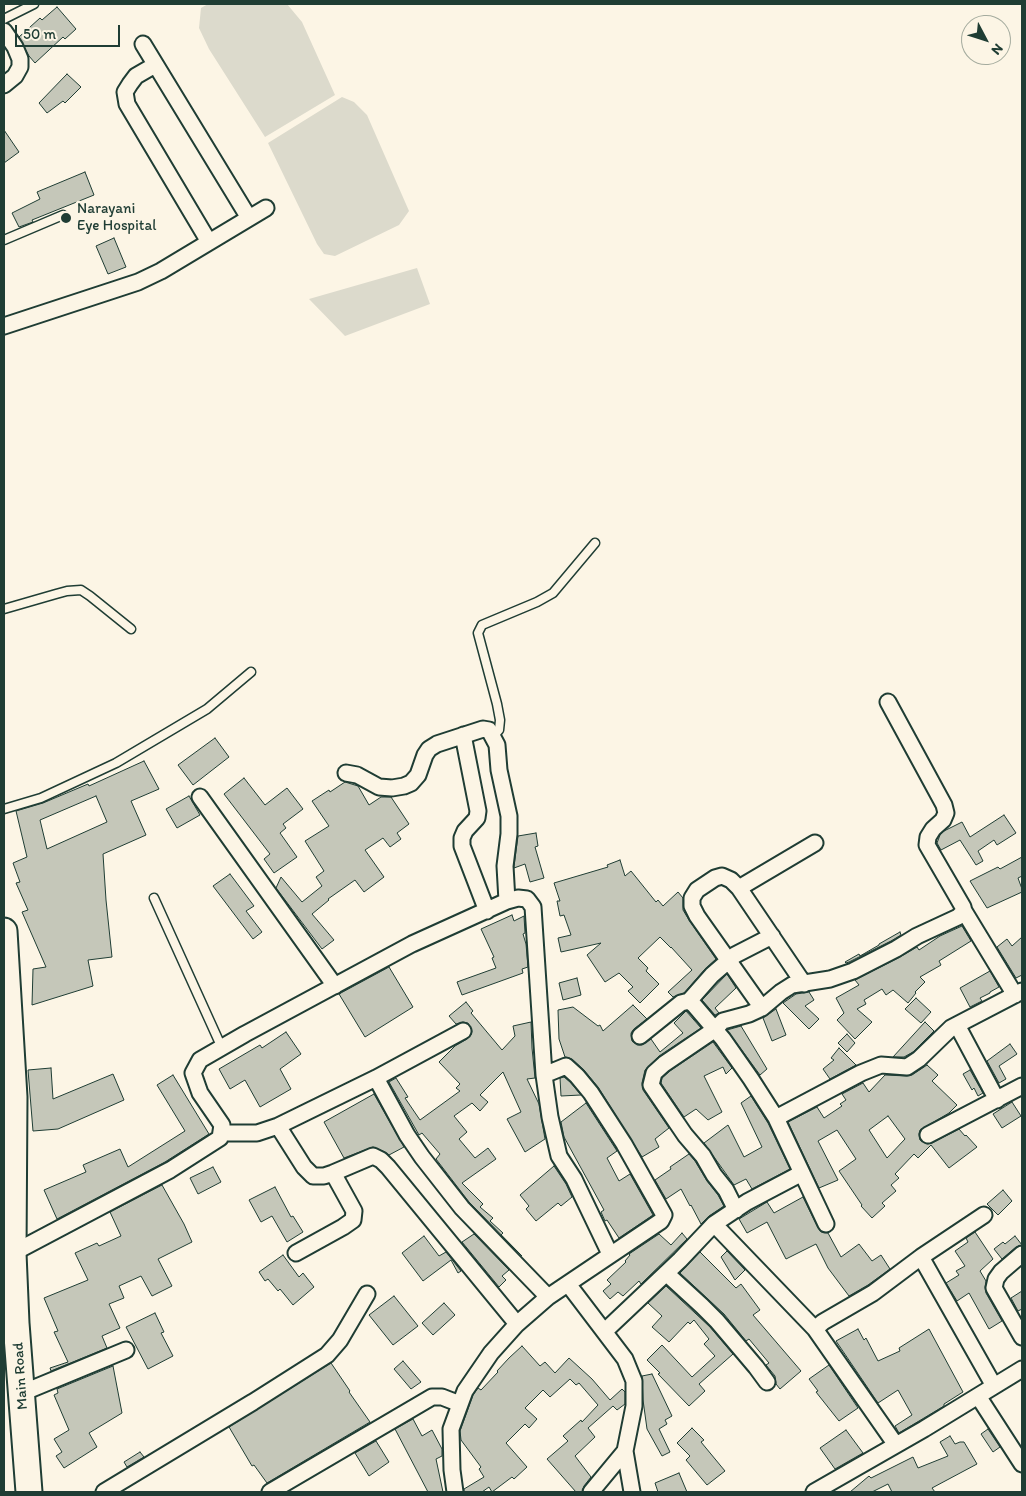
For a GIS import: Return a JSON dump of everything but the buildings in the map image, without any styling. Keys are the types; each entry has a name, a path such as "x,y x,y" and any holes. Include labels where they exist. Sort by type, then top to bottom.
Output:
{"main road":[{"name":"Main Road","path":"4,931 7,1053 14,1097 8,1254 16,1323 30,1492"}],"street":[{"path":"4,32 15,47 20,59 20,67 4,85"},
{"path":"143,44 249,218"},
{"path":"155,64 136,76 130,84 126,92 127,104 209,242"},
{"path":"4,326 138,282 161,271 266,208"},
{"path":"776,1118 861,1073 881,1065 907,1067 919,1059 951,1028 1019,993 964,911 927,845 928,837 933,829 943,820 946,813 944,805 888,702"},
{"path":"346,773 357,775 379,787 392,788 404,786 411,783 418,775 429,749 437,744 463,735 483,729 489,730 497,744 499,770 509,816 505,866 507,901"},
{"path":"463,735 478,811 477,818 465,831 462,838 462,846 487,911"},
{"path":"200,797 335,986"},
{"path":"739,888 815,843"},
{"path":"762,1008 697,916 692,906 692,898 697,890 715,878 722,876 731,880 739,888 804,984"},
{"path":"8,1254 170,1170 220,1138 222,1125 200,1093 193,1073 200,1060 412,944 507,901 518,898 527,899 533,907 544,1074 550,1117 559,1156 574,1179 610,1254"},
{"path":"736,1210 726,1190 714,1175 703,1156 684,1135 650,1085 654,1073 714,1030 723,1021 749,1014 762,1008 792,985 830,979 853,971 917,936 958,917 964,911"},
{"path":"640,1036 681,1003 689,1001 735,955 772,936"},
{"path":"689,1001 723,1039 776,1118 826,1224"},
{"path":"957,1025 997,1100"},
{"path":"221,1133 257,1133 278,1126 376,1078 463,1031"},
{"path":"454,1492 451,1429 465,1391 491,1353 517,1324 548,1297 661,1220 664,1216 624,1144 591,1093 577,1076 566,1066 544,1074"},
{"path":"376,1078 422,1157 462,1208 548,1297"},
{"path":"928,1135 1022,1086"},
{"path":"278,1126 304,1167 313,1176 324,1176 373,1156 381,1160 517,1324"},
{"path":"296,1253 352,1220 354,1211 333,1173"},
{"path":"605,1331 714,1224 747,1202 802,1173"},
{"path":"815,1329 823,1322 873,1292 922,1256 984,1215"},
{"path":"714,1224 815,1329 896,1445"},
{"path":"1022,1254 1001,1272 996,1279 994,1288 1022,1337"},
{"path":"922,1256 994,1386"},
{"path":"666,1273 717,1321 767,1382"},
{"path":"568,1284 625,1358 634,1381 634,1406 625,1451 632,1492"},
{"path":"104,1492 327,1355 340,1340 367,1294"},
{"path":"22,1392 126,1350"},
{"path":"814,1492 1022,1369"},
{"path":"978,1396 1022,1464"},
{"path":"270,1492 432,1397 442,1397 460,1404"},
{"path":"591,1492 625,1451"}],"lane":[{"path":"4,19 34,4"},
{"path":"4,240 63,215"},
{"path":"493,738 500,730 500,720 478,633 482,625 537,602 552,593 595,543"},
{"path":"4,610 56,594 81,590 130,629"},
{"path":"4,809 41,798 116,763 207,710 251,672"},
{"path":"154,898 222,1048"}],"shaded area":[{"path":"208,4 287,4 302,22 335,95 265,137 209,49 199,28 201,8"},
{"path":"342,97 354,102 367,115 409,211 399,225 335,256 324,254 317,244 268,143"},
{"path":"417,268 430,304 345,336 309,299"}],"place":[{"name":"Narayani Eye Hospital","path":"66,218"}]}
